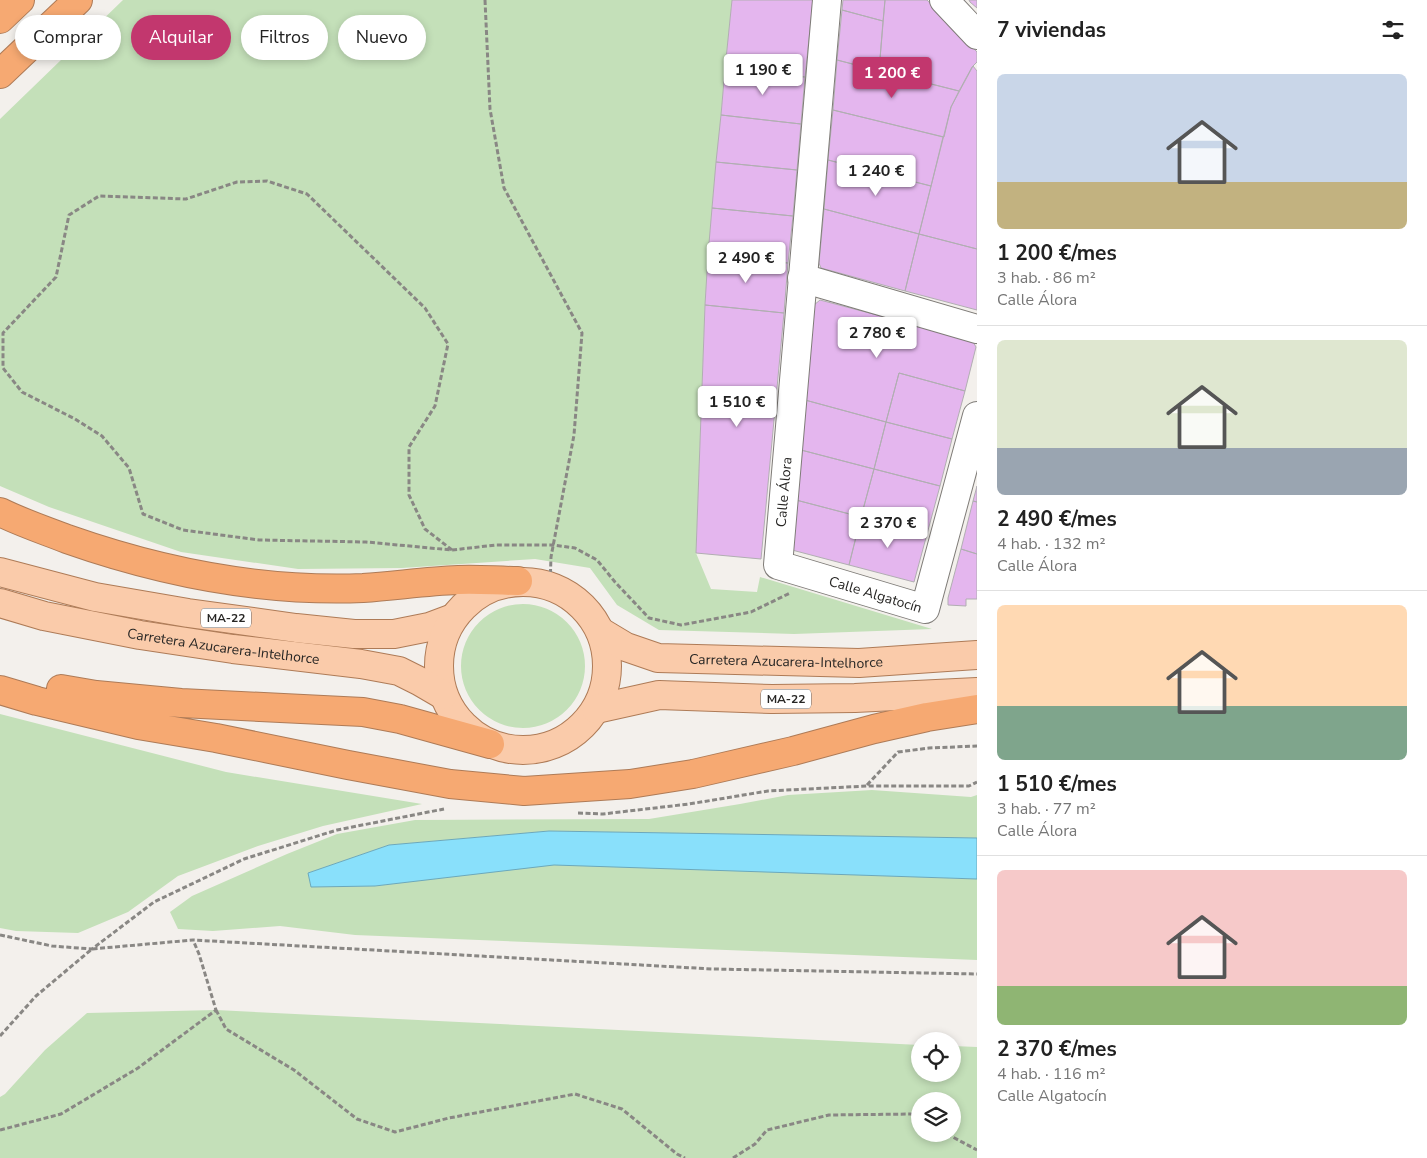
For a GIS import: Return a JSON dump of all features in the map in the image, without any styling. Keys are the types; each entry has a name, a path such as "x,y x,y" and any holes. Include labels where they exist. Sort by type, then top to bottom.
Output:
{"highway":[{"path":"0,19 20,0"},
{"path":"4,75 78,0"},
{"path":"0,512 97,550 177,571 240,581 294,587 363,588 459,580 518,581"},
{"path":"0,680 96,695 363,712 400,719 490,744"},
{"path":"0,690 38,701 138,724 348,765 450,784 524,791 630,784 693,774 792,751 874,729 927,717 977,709"}],"main road":[{"name":"Carretera Azucarera-Intelhorce","path":"0,572 96,597 188,613 354,634 394,634 429,627 453,618"},
{"name":"MA-22","path":"518,581 550,586 566,593 584,606 601,632 608,658 604,692 596,709 577,731 551,746 522,751 490,744 468,731 455,718 440,688 438,653 453,618 471,601 496,586 518,581"},
{"name":"Carretera Azucarera-Intelhorce","path":"0,603 44,616 140,635 233,649 361,664 399,671 443,695"},
{"name":"Carretera Azucarera-Intelhorce","path":"601,632 626,647 658,658 859,663 977,655"},
{"name":"MA-22","path":"596,709 659,695 772,700 977,692"}],"street":[{"name":"Calle Álora","path":"790,568 802,278 828,0"},
{"path":"944,0 977,34"},
{"path":"802,278 977,329"},
{"name":"Calle Algatocín","path":"790,568 925,609 977,416"}],"path":[{"path":"486,0 490,109 504,188 582,333 574,434 553,545 550,565 550,586"},
{"path":"452,550 425,529 409,495 410,447 435,406 448,344 426,308 307,194 267,181 237,182 186,199 99,196 69,215 56,277 3,333 3,368 22,392 102,436 129,468 143,514 183,530 259,540 366,542 452,550 496,545 553,545 575,548 597,560 614,582 649,618 681,625 751,612 790,593 790,568"},
{"path":"867,786 898,752 929,748 977,746"},
{"path":"575,813 604,814 689,804 768,791 867,786 968,786 977,782"},
{"path":"0,1036 36,996 92,949 154,902 244,859 337,830 442,809 452,809"},
{"path":"0,935 52,946 92,949 193,940 713,969 977,974"},
{"path":"193,940 216,1010 226,1029 294,1070 357,1120 394,1132 449,1118 575,1094 622,1109 677,1154 685,1158"},
{"path":"0,1130 61,1114 138,1068 216,1010"},
{"path":"732,1158 756,1144 767,1130 829,1115 911,1114"},
{"path":"961,1141 977,1150"}],"green space":[{"path":"123,0 732,0 712,208 705,305 696,553 711,589 757,592 760,577 932,629 794,634 659,630 617,605 590,568 535,559 402,568 298,569 181,552 49,507 0,486 0,119 61,60 121,60 121,15 107,15"},
{"path":"523,604 547,609 567,622 580,642 585,666 580,690 567,710 547,723 523,728 499,723 479,710 466,690 461,666 466,642 479,622 499,609"},
{"path":"0,714 226,772 422,804 323,826 258,846 178,876 128,912 78,933 16,931 0,928"},
{"path":"872,790 971,797 977,795 977,838 549,831 389,845 308,873 311,887 375,886 554,864 977,879 977,960 355,935 280,926 213,931 178,929 170,912 192,896 337,834 415,820 649,819 788,795"},
{"path":"216,1010 911,1045 911,1082 961,1082 961,1046 977,1047 977,1158 0,1158 0,1097 5,1094 45,1050 87,1013"}],"water":[{"path":"549,831 977,838 977,879 554,865 375,886 311,887 308,873 389,845"}],"building":[{"path":"732,0 813,0 805,77 725,69"},
{"path":"843,0 885,0 883,21 842,10"},
{"path":"885,0 927,0 977,52 977,62 972,67 959,91 879,71"},
{"path":"969,0 977,0 977,8 970,2"},
{"path":"842,10 883,21 879,71 837,60"},
{"path":"837,60 959,91 951,107 944,137 833,110"},
{"path":"973,66 977,71 977,249 919,234 951,107"},
{"path":"725,69 805,77 801,124 721,115"},
{"path":"833,110 943,137 931,186 828,160"},
{"path":"721,115 801,124 797,170 716,162"},
{"path":"828,160 931,186 919,234 824,209"},
{"path":"716,162 797,170 793,216 712,208"},
{"path":"712,208 793,216 788,263 708,255"},
{"path":"824,209 919,234 905,291 821,268 819,263"},
{"path":"919,234 977,249 977,310 905,291"},
{"path":"708,255 788,263 784,313 705,305"},
{"path":"820,300 972,340 976,347 965,391 899,373 886,422 805,400 814,305"},
{"path":"705,305 784,313 761,559 696,553"},
{"path":"899,373 965,391 952,439 886,422"},
{"path":"805,400 886,422 874,469 801,450"},
{"path":"886,422 952,439 940,486 874,469"},
{"path":"801,450 874,469 861,517 796,500"},
{"path":"874,469 940,486 927,534 861,517"},
{"path":"977,486 977,502 973,501"},
{"path":"796,500 861,517 849,565 792,550"},
{"path":"973,501 977,502 977,554 961,549"},
{"path":"861,517 927,534 914,582 849,565"},
{"path":"961,549 977,554 977,599 966,599 966,606 948,605 948,598"}]}
